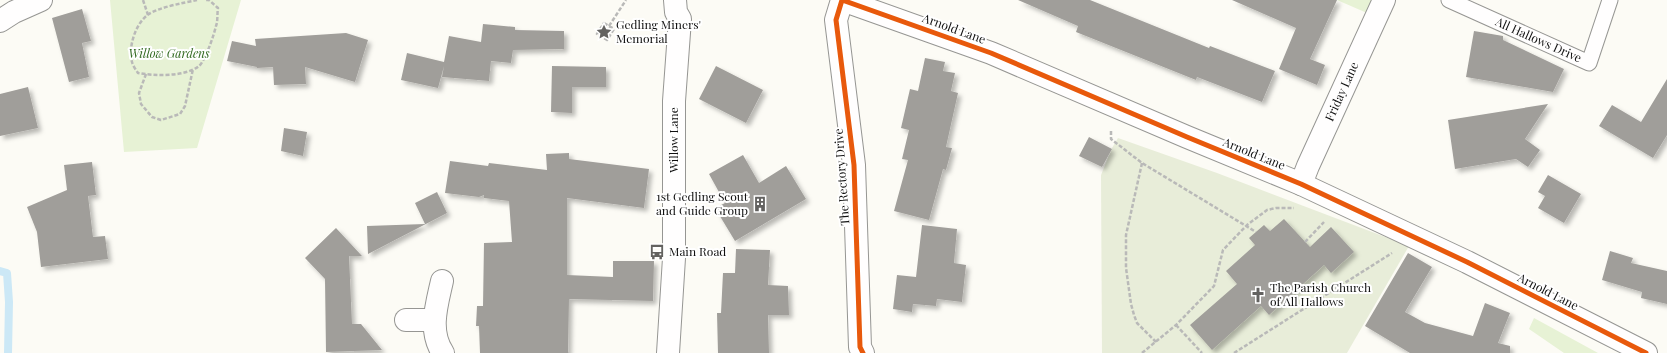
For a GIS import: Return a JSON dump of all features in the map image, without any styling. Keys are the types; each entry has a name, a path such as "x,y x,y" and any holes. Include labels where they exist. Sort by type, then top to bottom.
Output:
{"street":[{"path":"0,20 41,0"},
{"name":"Willow Lane","path":"668,353 674,258 674,101 680,19 676,12 676,0"},
{"name":"Arnold Lane","path":"842,0 991,53 1301,184 1467,262 1640,352"},
{"name":"The Rectory Drive","path":"842,0 836,20 854,166 860,347 863,353"},
{"name":"Friday Lane","path":"1301,184 1310,160 1384,0"},
{"path":"442,281 434,320 439,348 443,353"},
{"path":"406,320 434,320"}],"lane":[{"name":"All Hallows Drive","path":"1449,0 1589,63 1610,0"}],"path":[{"path":"143,0 148,15"},
{"path":"197,0 177,4 148,15 135,32 131,48 132,63 138,73 172,74 193,69 200,65 207,53 217,26 218,8 209,0 205,0"},
{"path":"608,26 626,0"},
{"path":"604,23 608,26 614,29 607,40 596,34 604,23"},
{"path":"146,74 139,93 141,104 152,117 161,120 180,114 185,106 193,69"},
{"path":"1111,139 1142,164 1247,225 1256,232"},
{"path":"1142,164 1126,236 1126,268 1134,316 1137,323 1156,342"},
{"path":"1142,353 1176,325 1214,286 1223,250 1247,225 1267,210 1276,208 1298,209"},
{"path":"1305,242 1326,219"},
{"path":"1234,353 1394,252"},
{"path":"1176,325 1202,353"}],"green space":[{"name":"Willow Gardens","path":"110,0 241,0 197,148 124,152"},
{"path":"1337,0 1373,0 1367,13"},
{"path":"1118,138 1217,173 1409,246 1347,353 1102,353 1101,175 1112,148"},
{"path":"1534,318 1598,353 1564,353 1529,329"}],"building":[{"path":"1018,0 1090,0 1209,48 1210,46 1275,71 1262,102 1197,77 1196,80 1076,32 1078,26"},
{"path":"1232,0 1337,0 1310,59 1325,65 1317,85 1279,69 1296,28"},
{"path":"82,9 91,41 82,43 89,77 69,82 52,18"},
{"path":"483,24 515,27 515,30 564,31 564,49 513,50 511,63 491,61 489,81 442,77 444,66 438,88 401,80 407,53 444,62 449,36 481,42"},
{"path":"1474,31 1503,36 1503,40 1564,69 1553,92 1466,77"},
{"path":"346,33 368,40 355,82 305,67 306,84 274,85 273,67 257,68 227,61 232,41 256,46 255,39"},
{"path":"925,58 945,62 943,71 955,73 951,91 958,93 946,147 952,148 946,170 943,169 929,220 894,211 908,160 902,159 909,130 901,128 910,89 918,91"},
{"path":"552,66 606,67 606,87 572,87 572,113 551,112"},
{"path":"716,66 763,90 746,123 699,99"},
{"path":"1667,79 1667,135 1653,158 1599,126 1612,105 1641,122"},
{"path":"28,87 38,128 0,136 0,94"},
{"path":"1548,104 1525,139 1540,150 1528,167 1516,159 1455,169 1448,120"},
{"path":"284,128 307,132 303,156 281,151"},
{"path":"1089,137 1112,149 1102,167 1079,156"},
{"path":"569,153 569,159 649,169 644,208 567,198 567,275 613,277 613,261 654,261 653,301 569,299 568,353 480,353 479,326 476,326 477,306 483,306 484,243 512,242 509,201 484,198 484,195 479,197 445,193 450,161 488,166 489,163 547,170 546,154"},
{"name":"1st Gedling Scout and Guide Group","path":"743,155 759,183 786,166 806,199 735,241 715,208 725,203 709,174"},
{"path":"92,162 96,195 88,196 93,237 105,236 108,259 41,267 37,232 27,207 67,190 64,165"},
{"path":"1548,175 1581,194 1564,223 1538,208 1545,196 1538,192"},
{"path":"437,192 447,213 368,254 367,226 425,224 415,203"},
{"name":"The Parish Church of All Hallows","path":"1284,219 1310,247 1331,227 1354,252 1331,273 1324,265 1269,315 1261,306 1212,350 1190,325 1237,284 1226,271 1255,245 1249,238 1264,225 1270,231"},
{"path":"922,225 957,229 954,263 966,265 962,302 937,299 936,306 913,304 912,312 893,309 897,275 916,277"},
{"path":"336,228 362,256 349,256 352,324 361,324 382,350 326,352 325,279 305,258"},
{"path":"736,249 770,250 768,285 788,286 789,315 768,315 769,353 718,353 717,313 721,313 723,273 735,273"},
{"path":"1610,251 1633,258 1631,263 1667,271 1667,304 1641,298 1642,292 1602,280"},
{"path":"1408,253 1432,267 1405,312 1425,323 1473,336 1485,303 1510,313 1498,343 1510,346 1510,353 1410,353 1365,326"}],"waterway":[{"path":"0,271 7,273 9,302 8,353"}],"cycle path":[{"path":"842,0 991,53 1301,184 1467,262 1646,353"},
{"path":"842,0 836,20 854,165 860,347 863,353"}],"place":[{"name":"Gedling Miners' Memorial","path":"604,32"},
{"name":"1st Gedling Scout and Guide Group","path":"760,204"},
{"name":"Main Road","path":"657,252"},
{"name":"The Parish Church of All Hallows","path":"1258,295"}]}
